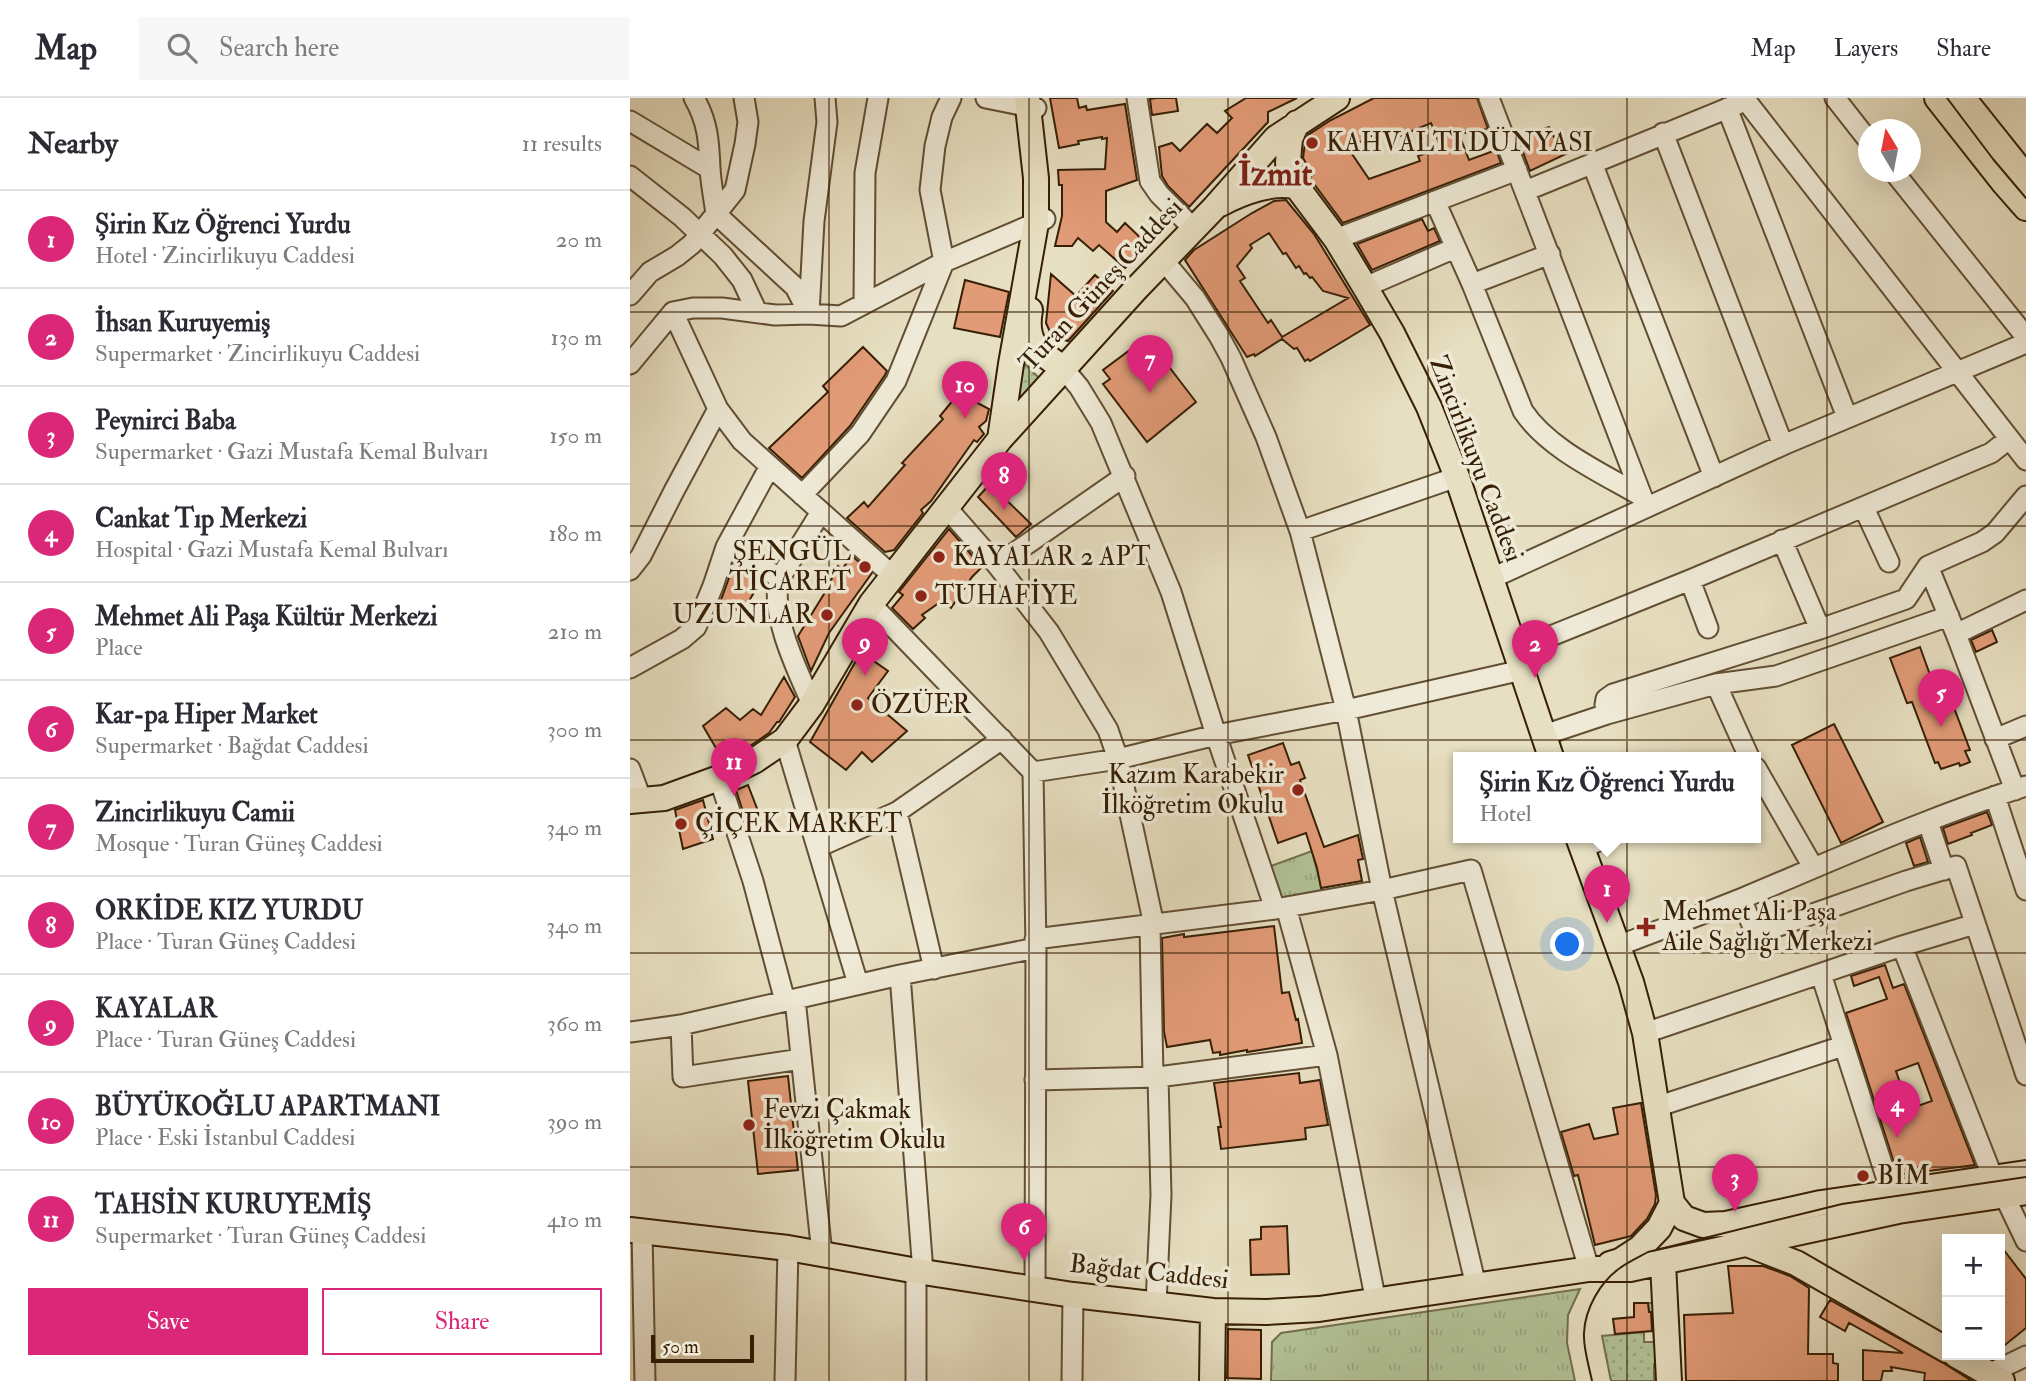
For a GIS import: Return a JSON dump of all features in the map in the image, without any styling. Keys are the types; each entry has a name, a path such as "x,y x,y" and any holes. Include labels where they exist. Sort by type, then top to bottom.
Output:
{"main road":[{"name":"Turan Güneş Caddesi","path":"636,801 664,798 719,778 754,761 785,740 812,704 871,604 1000,439 1276,138 1337,98"},
{"path":"1937,98 2026,208"},
{"path":"1963,98 2026,177"},
{"path":"1031,103 1041,221 1028,330 1034,344 1043,354 1063,368"},
{"name":"Zincirlikuyu Caddesi","path":"1297,123 1290,139 1288,158 1291,175 1336,239 1365,287 1419,387 1457,477 1548,746"},
{"path":"1215,207 1230,198 1262,188 1289,184 1297,187"},
{"path":"1000,439 1017,329 1041,221"},
{"path":"1017,329 1021,348 1030,361 1046,370 1063,368"},
{"path":"1580,843 1631,982 1645,1033 1672,1203 1684,1218 1703,1225 1726,1224 1821,1203 1891,1192 2007,1188 2026,1173"},
{"name":"Bağdat Caddesi","path":"636,1230 788,1248 920,1272 1073,1295 1213,1311 1266,1312 1376,1302 1589,1269 1630,1269 2007,1188"},
{"path":"1589,1269 1620,1261 1640,1248 1659,1228 1672,1203"},
{"path":"1769,1214 1796,1263"},
{"path":"1747,1244 1796,1263 1942,1347"},
{"path":"1663,1263 1669,1381"},
{"path":"1212,1381 1213,1311"},
{"path":"1965,1360 1997,1378"}],"street":[{"path":"694,98 703,116 710,143 710,169 716,214 795,287 809,314"},
{"path":"630,295 650,272 677,256 701,235 735,190 746,144 748,122 744,98"},
{"path":"809,314 814,221 827,122 825,98"},
{"path":"864,304 865,173 878,98"},
{"path":"802,495 860,434 896,381 944,262 930,190 935,146 942,117 951,98"},
{"path":"986,98 1031,103"},
{"path":"1137,98 1150,181 1159,194 1194,229"},
{"path":"1489,98 1643,501"},
{"path":"1835,98 1858,127"},
{"path":"1525,191 1739,102"},
{"path":"1739,102 1959,371 2026,460"},
{"path":"1739,102 1847,417"},
{"path":"630,121 710,169"},
{"path":"1663,133 1783,445"},
{"path":"1592,163 1714,477"},
{"path":"1336,239 1517,170"},
{"path":"630,176 682,217 734,268 757,312"},
{"path":"1902,182 2026,337"},
{"path":"1435,201 1523,411 1532,425 1554,443 1643,501"},
{"path":"630,364 673,312 722,307 775,315 841,316 944,262 1041,221"},
{"path":"1365,287 1455,248"},
{"path":"1472,285 1550,254"},
{"path":"1163,260 1195,298 1231,358 1266,437 1300,531 1346,709 1381,890 1476,1286"},
{"path":"673,312 719,409 742,441 893,576"},
{"path":"1490,579 1643,501 1714,477 1847,417 2026,343"},
{"path":"1063,368 1093,408 1125,476 1171,592 1216,736 1281,908 1328,1055 1376,1302"},
{"path":"630,570 641,556 719,409"},
{"path":"1033,772 1118,759 1346,709 1519,660 1689,580 1991,453 2009,439"},
{"path":"630,668 682,639 696,627 726,547 770,466"},
{"path":"997,565 1125,476"},
{"path":"1300,531 1457,477"},
{"path":"1607,714 1606,699 1613,694 1906,599 1928,566 1995,533 2026,496"},
{"path":"946,507 997,565 1049,632 1100,714 1118,759 1152,925 1161,1195 1156,1304"},
{"path":"1864,508 1889,562"},
{"path":"812,704 789,650 777,590 780,578 821,512"},
{"path":"1782,540 1820,629"},
{"path":"726,547 780,578"},
{"path":"1618,946 2020,788 1996,738 1928,566"},
{"path":"1689,580 1708,628"},
{"path":"1548,746 1607,714 1716,684 1776,676 1953,625 2026,600"},
{"path":"871,604 1033,772 1036,944 1035,1289"},
{"path":"1716,684 1746,752"},
{"path":"1996,738 2026,726"},
{"path":"818,847 897,812 1002,739"},
{"path":"785,740 858,984"},
{"path":"630,769 636,801"},
{"path":"719,778 790,1000 801,1059 822,1254"},
{"path":"1761,781 1814,867"},
{"path":"1995,796 2026,890"},
{"path":"897,812 934,969"},
{"path":"1928,822 1944,870"},
{"path":"1741,899 1756,934 1956,866 2026,1075"},
{"path":"630,1032 681,1025 1036,944 1281,908 1471,870 1589,1269"},
{"path":"1645,1033 1975,924"},
{"path":"1902,946 2007,1188 2026,1241"},
{"path":"1821,974 1891,1192"},
{"path":"900,975 920,1272 916,1381"},
{"path":"681,1025 683,1077 801,1059"},
{"path":"1656,1107 1843,1046"},
{"path":"1035,1080 1155,1077 1328,1055"},
{"path":"636,1230 645,1381"},
{"path":"785,1381 788,1248"},
{"path":"1072,1381 1073,1295"},
{"path":"1997,1378 1997,1370 2026,1356"}],"green space":[{"path":"1022,361 1040,379 1015,402"},
{"path":"1312,851 1322,890 1281,898 1271,866"},
{"path":"1580,1289 1568,1315 1567,1343 1575,1381 1271,1381 1272,1342 1281,1333"},
{"path":"1648,1303 1656,1303 1659,1364 1654,1364 1654,1381 1611,1381 1602,1336 1644,1332 1644,1342 1654,1342 1652,1312 1649,1312"}],"building":[{"path":"1050,98 1077,98 1079,108 1086,106 1087,110 1125,104 1137,180 1106,191 1106,222 1117,232 1125,223 1147,244 1125,268 1099,245 1093,251 1078,238 1072,246 1055,246 1062,216 1062,185 1059,185 1058,170 1105,169 1107,138 1078,141 1079,144 1059,148"},
{"path":"1176,98 1178,111 1152,115 1150,99"},
{"path":"1246,98 1297,98 1268,112 1268,122 1189,207 1162,176 1159,147 1172,143 1180,151 1207,124 1217,133 1232,118 1225,111"},
{"path":"1374,98 1477,98 1488,129 1459,134 1469,160 1496,150 1501,163 1343,223 1309,177 1313,175 1303,158 1308,135","holes":["1431,123 1441,148 1418,156 1420,161 1369,179 1348,148 1383,130 1388,141"]},
{"path":"1549,127 1554,137 1563,134 1570,152 1530,171 1518,139"},
{"path":"1286,200 1314,234 1370,325 1310,361 1305,361 1297,348 1294,349 1282,339 1255,356 1254,354 1247,357 1185,260 1194,250 1274,201","holes":["1269,233 1283,254 1286,253 1296,268 1299,266 1304,274 1312,277 1323,291 1348,298 1282,337 1271,320 1268,323 1240,281 1245,278 1237,266 1252,248 1250,245"]},
{"path":"1422,219 1428,231 1434,228 1440,241 1372,270 1357,244"},
{"path":"1051,274 1076,296 1095,275 1113,291 1068,341 1057,338 1046,323"},
{"path":"965,280 1009,292 1000,337 954,328"},
{"path":"1138,344 1160,355 1196,402 1147,442 1103,384 1110,379 1103,370"},
{"path":"863,347 887,371 850,426 802,478 769,448 828,392 823,386"},
{"path":"959,393 989,409 986,421 979,427 984,434 977,442 974,440 894,550 885,552 847,518 864,502 868,507 905,465 902,463 943,419 940,416"},
{"path":"990,484 1031,524 1016,537 978,497"},
{"path":"949,529 982,567 951,608 943,600 922,615 925,618 913,629 892,608 903,595 899,592"},
{"path":"852,556 872,573 829,633 811,671 798,636 838,566 842,569"},
{"path":"736,567 759,580 742,613 721,600"},
{"path":"874,629 886,642 871,659 888,671 868,698 907,731 872,762 862,752 846,770 810,742"},
{"path":"1992,630 1997,642 1976,652 1971,640"},
{"path":"1920,647 1934,686 1942,683 1946,693 1948,692 1970,750 1965,751 1970,762 1960,766 1959,763 1941,769 1938,762 1935,763 1912,702 1907,703 1890,658"},
{"path":"784,677 795,697 779,722 769,733 747,748 723,760 703,726 726,708 740,720 753,709 761,715"},
{"path":"1834,724 1883,822 1841,843 1792,745"},
{"path":"1283,743 1291,765 1299,762 1305,778 1300,780 1324,847 1358,835 1363,859 1358,860 1362,881 1321,888 1306,833 1278,843 1248,755"},
{"path":"748,785 758,811 745,818 736,790"},
{"path":"703,800 713,839 683,849 675,810"},
{"path":"1987,812 1992,825 1948,844 1943,828"},
{"path":"1920,837 1928,862 1914,866 1906,843"},
{"path":"1274,926 1282,993 1289,992 1302,1043 1220,1055 1220,1052 1213,1053 1210,1040 1167,1047 1164,1032 1162,938"},
{"path":"1885,965 1893,988 1904,984 1975,1165 1898,1175 1846,1013 1887,999 1879,977 1854,986 1851,976","holes":["1918,1063 1932,1101 1909,1109 1896,1071"]},
{"path":"1299,1073 1300,1083 1320,1080 1328,1125 1305,1128 1306,1139 1221,1149 1218,1127 1221,1127 1214,1083"},
{"path":"788,1076 798,1170 758,1174 748,1081"},
{"path":"1641,1103 1656,1195 1655,1204 1647,1219 1631,1236 1595,1245 1578,1175 1574,1176 1561,1132 1589,1124 1594,1139 1618,1134 1613,1108"},
{"path":"1287,1226 1289,1274 1251,1275 1250,1240 1261,1239 1261,1227"},
{"path":"2005,1252 2026,1279 2026,1328 2005,1345"},
{"path":"1728,1266 1763,1266 1790,1276 1809,1288 1808,1354 1833,1354 1833,1363 1838,1364 1838,1381 1686,1381 1684,1315 1733,1313"},
{"path":"1830,1300 1972,1381 1924,1381 1925,1373 1891,1367 1892,1371 1883,1371 1881,1381 1863,1381 1863,1350 1903,1353 1849,1323 1845,1331 1820,1317"},
{"path":"1634,1303 1648,1303 1652,1331 1615,1334 1613,1319 1634,1317"},
{"path":"1228,1329 1261,1330 1261,1379 1227,1378"}],"tram line":[{"path":"1947,98 2026,198"},
{"path":"1592,1381 1584,1339 1587,1315 1606,1281 1626,1264 1648,1252 1842,1204 2026,1177"}],"place":[{"name":"KAHVALTI DÜNYASI","path":"1312,143"},
{"name":"Zincirlikuyu Camii","path":"1150,393"},
{"name":"BÜYÜKOĞLU APARTMANI","path":"965,419"},
{"name":"ORKİDE KIZ YURDU","path":"1004,510"},
{"name":"KAYALAR 2 APT","path":"939,557"},
{"name":"ŞENGÜL TİCARET","path":"865,567"},
{"name":"TUHAFİYE","path":"921,596"},
{"name":"UZUNLAR","path":"827,615"},
{"name":"KAYALAR","path":"865,676"},
{"name":"İhsan Kuruyemiş","path":"1535,678"},
{"name":"ÖZÜER","path":"857,705"},
{"name":"Mehmet Ali Paşa Kültür Merkezi","path":"1941,727"},
{"name":"Kazım Karabekir İlköğretim Okulu","path":"1298,790"},
{"name":"TAHSİN KURUYEMİŞ","path":"734,796"},
{"name":"ÇİÇEK MARKET","path":"681,824"},
{"name":"Şirin Kız Öğrenci Yurdu","path":"1607,923"},
{"name":"Mehmet Ali Paşa Aile Sağlığı Merkezi","path":"1646,927"},
{"name":"Fevzi Çakmak İlköğretim Okulu","path":"749,1125"},
{"name":"Cankat Tıp Merkezi","path":"1897,1138"},
{"name":"BİM","path":"1863,1176"},
{"name":"Peynirci Baba","path":"1735,1212"},
{"name":"Kar-pa Hiper Market","path":"1024,1261"}],"district":[{"name":"İzmit","path":"1275,174"}]}
